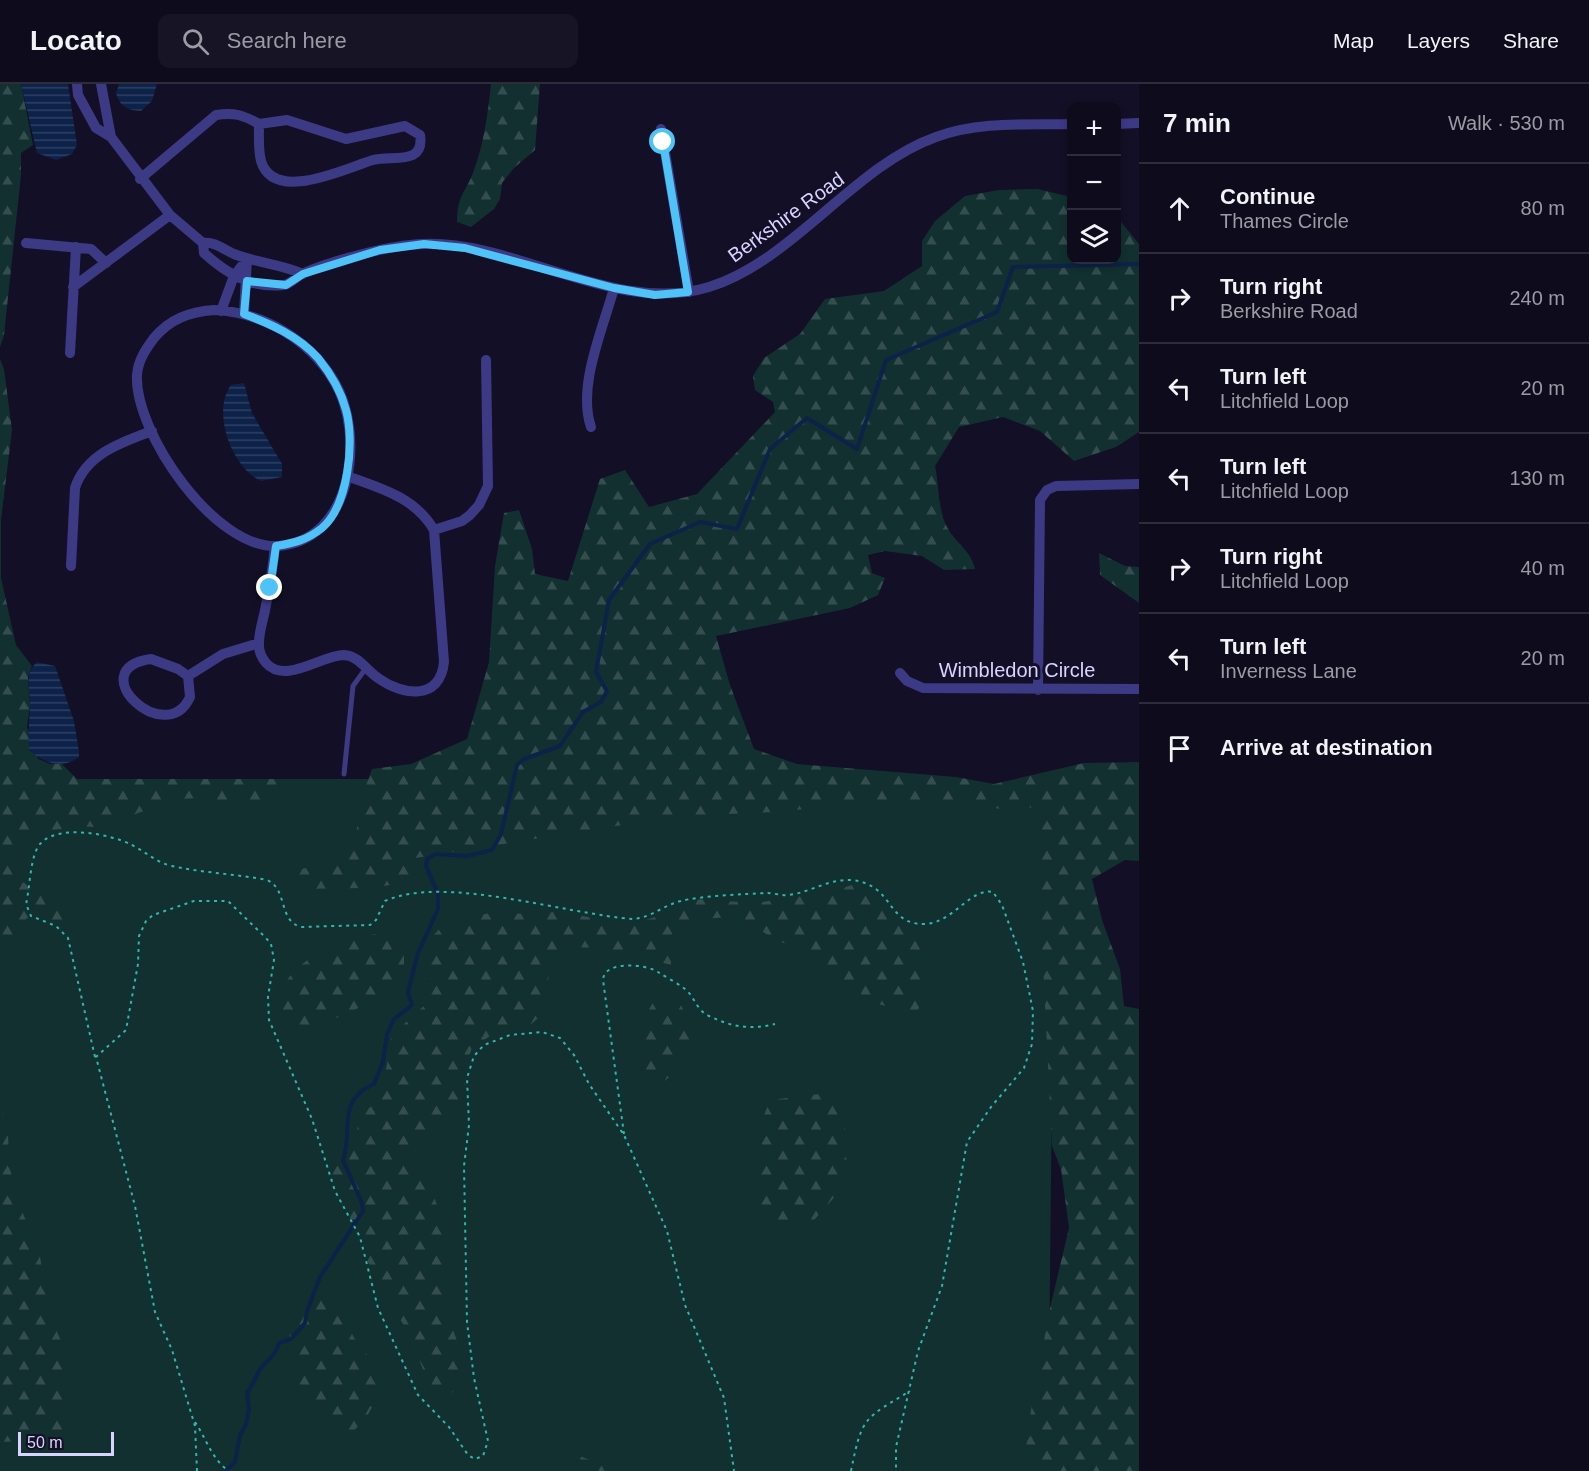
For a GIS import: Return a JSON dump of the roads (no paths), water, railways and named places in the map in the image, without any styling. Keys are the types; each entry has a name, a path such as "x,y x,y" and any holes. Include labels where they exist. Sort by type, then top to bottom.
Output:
{"street":[{"name":"Berkshire Road","path":"77,84 78,95 87,115 96,128 111,137"},
{"name":"Berkshire Road","path":"101,84 111,137 140,179 170,215 203,243 204,253 234,276 247,281 286,285 303,274 380,250 424,244 465,248 614,288 655,295 688,292 723,282 758,263 896,158 928,140 960,130 985,126 1067,124"},
{"path":"140,179 216,115 231,112 244,115 259,124 287,120 346,138 405,126 420,135 422,144 416,155 407,158 375,160 315,179 277,180 263,167 259,150 259,124"},
{"path":"1121,124 1139,123"},
{"path":"661,129 688,292"},
{"path":"73,287 170,215"},
{"name":"Berkshire Road","path":"203,243 210,242 247,259 285,266 303,274"},
{"path":"26,243 91,249 106,262"},
{"path":"70,353 76,247"},
{"path":"221,310 234,276 247,259"},
{"path":"244,314 247,259"},
{"path":"591,427 585,405 587,385 614,288"},
{"path":"221,310 244,314 274,326 295,338 317,358 334,381 349,422 346,476 337,506 324,526 299,542 276,546 247,538 216,519 179,479 152,431 142,404 137,377 145,350 159,333 179,318 196,312 221,310"},
{"path":"434,530 462,521 470,515 488,486 486,360"},
{"path":"71,566 75,488 78,478 108,450 152,431"},
{"path":"276,546 259,643 266,663 280,670 290,670 335,656 346,655 357,659 389,685 412,692 431,688 443,673 434,530 428,519 406,499 346,476"},
{"path":"1038,690 1040,500 1047,490 1056,486 1139,484"},
{"path":"188,676 223,654 259,643"},
{"path":"151,659 178,669 188,676 191,688 188,702 183,708 168,714 159,714 136,704 126,693 124,684 124,677 132,664 151,659"},
{"name":"Wimbledon Circle","path":"900,673 907,681 923,688 1139,689"}],"lane":[{"path":"344,774 353,687 366,668"}],"water":[{"path":"21,84 68,84 77,145 72,154 56,160 37,153"},
{"path":"119,84 157,84 152,101 141,111 128,109 122,105 116,93"},
{"path":"244,383 252,413 282,464 282,477 261,481 241,464 233,452 224,424 225,396 231,385"},
{"path":"37,662 55,666 74,721 79,757 73,761 53,763 29,750 29,678"}],"waterway":[{"path":"226,1471 235,1462 240,1435 246,1424 249,1410 247,1393 259,1371 273,1356 279,1343 291,1339 305,1323 307,1311 320,1277 363,1211 362,1203 343,1160 348,1117 354,1099 374,1084 383,1062 387,1034 394,1019 412,1005 408,992 418,953 438,909 438,894 426,866 427,859 436,854 467,856 492,850 501,834 517,765 524,759 560,746 583,712 601,702 607,691 596,672 609,600 650,544 700,522 737,529 770,449 807,418 857,449 886,360 997,312 1013,267 1139,264"}]}
